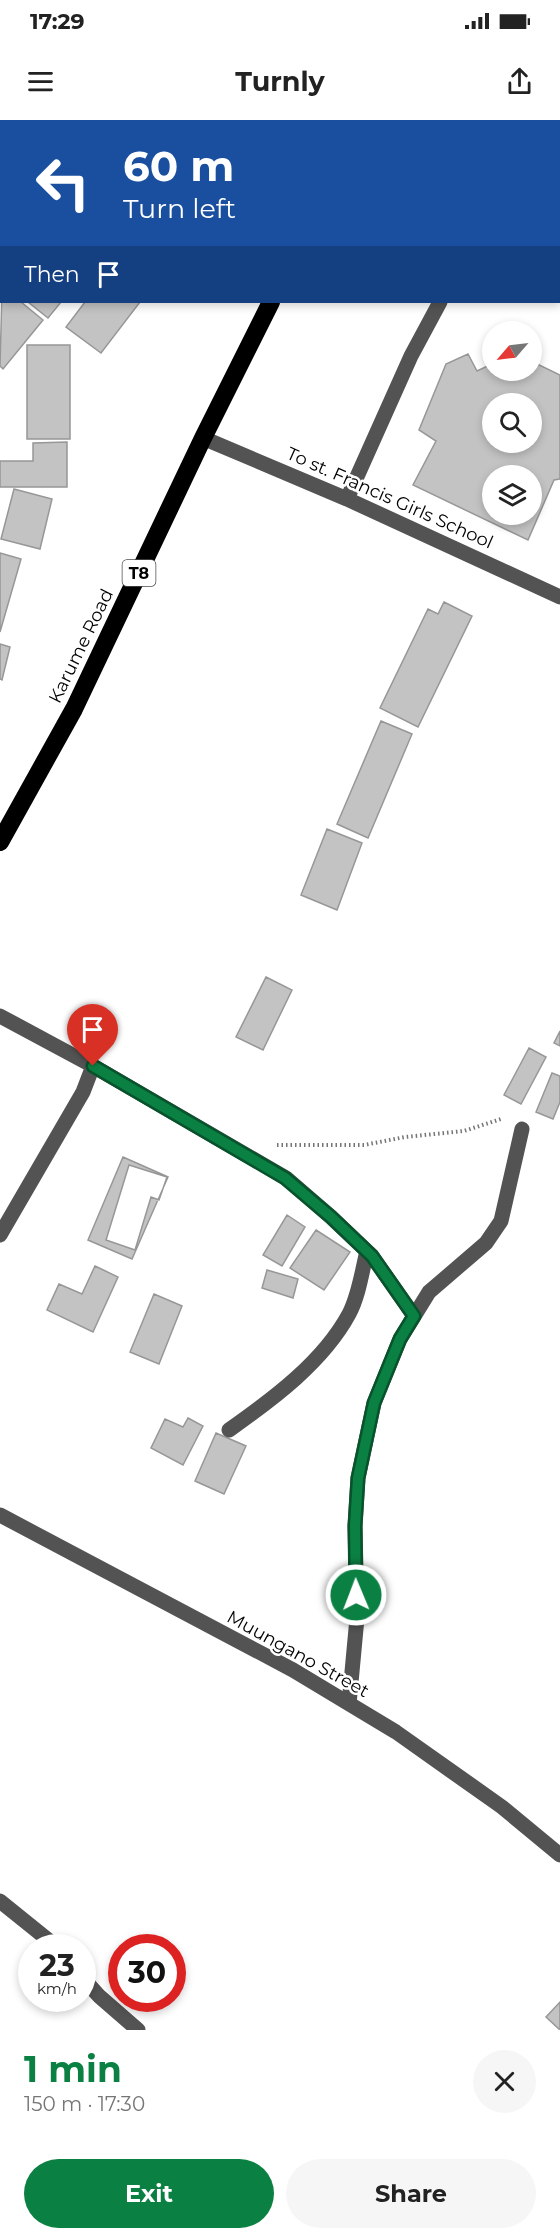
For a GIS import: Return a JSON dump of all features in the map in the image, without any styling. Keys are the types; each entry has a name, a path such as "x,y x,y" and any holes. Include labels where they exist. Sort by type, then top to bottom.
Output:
{"highway":[{"name":"Karume Road","path":"0,843 74,710 203,438 271,303"}],"street":[{"path":"347,499 411,356 439,303"},
{"name":"To st. Francis Girls School","path":"203,438 347,499 560,597"},
{"path":"0,1016 93,1066 285,1178 367,1251 389,1278 414,1316"},
{"path":"0,1235 82,1092 93,1066"},
{"path":"349,1704 357,1618 355,1526 358,1478 374,1403 400,1339 429,1292 486,1243 501,1221 522,1129"},
{"path":"229,1430 272,1397 327,1346 350,1313 367,1251"},
{"name":"Muungano Street","path":"0,1515 293,1670 396,1732 502,1807 560,1855"},
{"path":"0,1901 41,1934"},
{"path":"96,1993 138,2030"}],"path":[{"path":"269,1145 364,1145 405,1137 464,1131 506,1117"}],"building":[{"path":"2,303 22,303 43,320 3,369 0,366"},
{"path":"29,303 60,303 48,318"},
{"path":"84,303 139,303 101,353 66,327"},
{"path":"27,345 70,345 70,439 27,439"},
{"path":"468,354 477,371 482,369 482,381 542,381 542,366 560,375 560,479 554,480 542,508 542,465 482,465 482,518 413,485 436,441 419,430 446,364"},
{"path":"67,442 67,487 0,487 0,461 33,461 33,443"},
{"path":"14,489 52,499 40,549 1,539"},
{"path":"497,525 534,525 528,540"},
{"path":"0,553 21,559 0,632"},
{"path":"444,602 472,616 418,727 380,708 428,609 438,614"},
{"path":"0,644 10,647 2,680 0,679"},
{"path":"381,721 412,734 368,838 337,824"},
{"path":"327,829 362,843 337,910 301,895"},
{"path":"266,977 292,990 263,1050 236,1037"},
{"path":"560,1031 560,1046 554,1043"},
{"path":"529,1048 546,1057 521,1104 504,1095"},
{"path":"552,1073 560,1076 560,1102 553,1119 536,1112"},
{"path":"123,1157 168,1177 132,1259 88,1240"},
{"path":"129,1165 167,1177 159,1200 151,1197 135,1250 106,1240"},
{"path":"287,1215 305,1227 282,1266 263,1255"},
{"path":"316,1230 350,1252 324,1290 290,1268"},
{"path":"95,1266 118,1277 93,1332 47,1310 59,1284 82,1294"},
{"path":"267,1270 298,1279 293,1298 262,1288"},
{"path":"154,1294 182,1306 159,1364 130,1352"},
{"path":"188,1418 203,1426 183,1465 151,1448 165,1419 183,1427"},
{"path":"216,1433 246,1446 224,1494 195,1481"},
{"path":"560,2002 560,2030 546,2017"}],"route":[{"path":"93,1066 285,1178 372,1256 414,1316 400,1339 374,1403 358,1478 355,1526 356,1595"}]}
